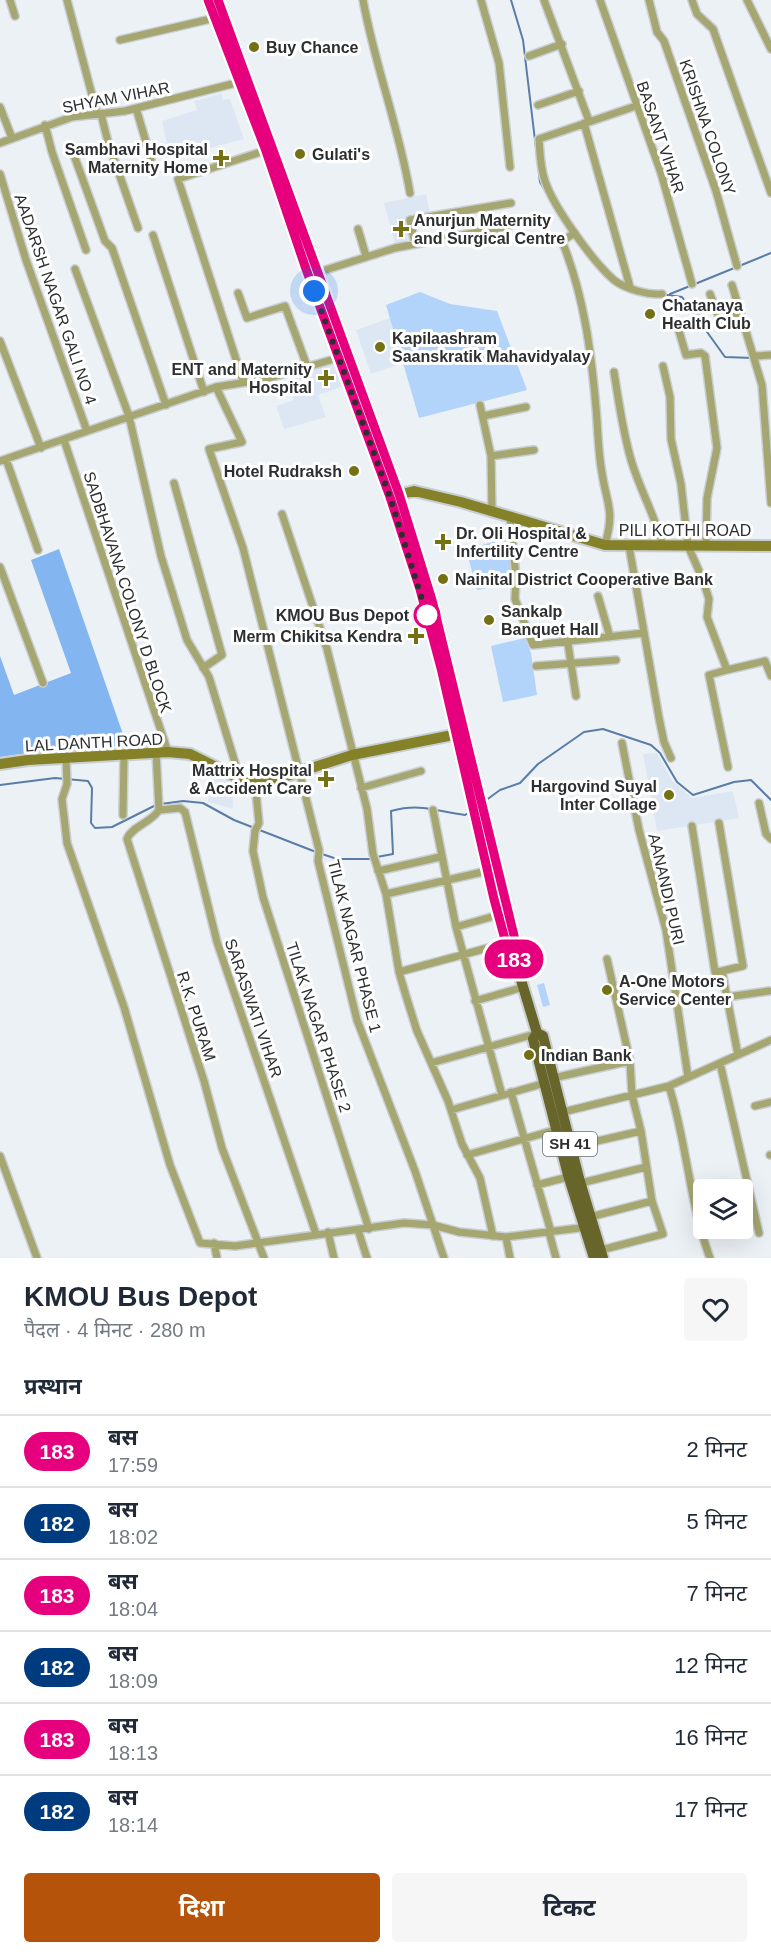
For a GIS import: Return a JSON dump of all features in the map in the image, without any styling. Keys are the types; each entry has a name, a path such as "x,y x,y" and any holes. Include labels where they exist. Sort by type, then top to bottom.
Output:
{"main road":[{"name":"SH 41","path":"208,0 244,81"},
{"name":"SH 41","path":"218,0 244,81 342,357 432,600 498,898 498,915 509,954 515,960 524,987 537,1033 543,1036 549,1081 557,1114 571,1147 589,1224"},
{"name":"SH 41","path":"479,810 487,871 518,952 515,960"},
{"name":"SH 41","path":"557,1114 555,1130 568,1177 589,1224 599,1255"}],"street":[{"path":"10,0 15,16"},
{"path":"67,0 99,114 138,228"},
{"path":"363,0 370,43 396,120 410,193"},
{"path":"481,0 499,63 510,167"},
{"path":"544,0 579,91 630,286"},
{"name":"BASANT VIHAR","path":"600,0 661,173 692,284"},
{"name":"KRISHNA COLONY","path":"648,0 657,33 663,41 716,191 737,266"},
{"path":"692,0 697,14 713,29 771,193"},
{"path":"747,0 771,49"},
{"path":"120,40 215,18"},
{"path":"529,56 561,44"},
{"name":"SHYAM VIHAR","path":"0,143 72,117 136,108 244,81"},
{"path":"538,105 579,91"},
{"path":"636,106 539,139 541,168 546,184 575,232 614,280 647,294 662,294"},
{"path":"0,108 12,138"},
{"path":"136,108 151,159"},
{"path":"45,125 55,162 86,250"},
{"path":"71,147 105,241 112,248 166,405"},
{"path":"243,381 178,179 270,150"},
{"name":"AADARSH NAGAR GALI NO 4","path":"0,174 26,260 87,431"},
{"path":"415,244 410,220 511,203"},
{"path":"312,269 415,244 509,226"},
{"path":"358,229 366,256"},
{"path":"575,232 562,241 577,279 588,335 602,473 611,502 610,527 605,544"},
{"path":"153,235 204,392"},
{"path":"75,269 129,416 161,556 187,640 209,677 223,716 240,779"},
{"path":"732,285 762,385 771,503"},
{"path":"238,293 247,318 285,306 308,366"},
{"path":"710,294 720,320 741,313"},
{"path":"695,311 714,304"},
{"path":"679,331 686,355 701,353 705,356 712,402 717,448 707,498 706,545"},
{"path":"0,341 41,448"},
{"path":"755,356 771,355"},
{"path":"38,550 3,460 216,387 266,379 342,357"},
{"path":"663,366 688,546 709,599 707,617 727,670"},
{"path":"615,372 625,439 633,466 654,513 663,546"},
{"name":"TILAK NAGAR PHASE 1","path":"216,387 242,442 208,449 243,548 319,850 318,861 357,1020 444,1258"},
{"path":"480,405 491,456 492,512"},
{"path":"483,416 526,407"},
{"name":"SADBHAVANA COLONY D BLOCK","path":"64,440 162,752"},
{"path":"491,456 534,450"},
{"path":"174,483 222,655 203,668"},
{"name":"PILI KOTHI ROAD","path":"394,496 414,491 461,502 605,544 771,546"},
{"path":"282,514 327,649 367,808 373,854 386,894 399,972 417,1032 451,1110 467,1155 480,1178 494,1236"},
{"path":"510,517 516,577 515,599 533,645 568,644 644,633"},
{"path":"629,546 664,742 671,758"},
{"path":"0,567 43,683"},
{"path":"598,597 610,637"},
{"path":"568,644 576,696"},
{"path":"536,666 616,660"},
{"path":"728,767 709,675 765,661 771,676"},
{"name":"LAL DANTH ROAD","path":"0,764 162,752 190,754 240,779 255,783 300,772 352,755 461,734"},
{"name":"AANANDI PURI","path":"622,743 639,830 666,930 688,1077"},
{"path":"159,810 162,752"},
{"path":"123,815 124,755"},
{"path":"66,758 67,784 62,799 67,843 124,1007 170,1165 200,1243 235,1246 258,1244 328,1232 369,1229 404,1223 433,1225 459,1232 506,1237 550,1232 589,1224 652,1201"},
{"path":"361,788 421,771"},
{"name":"TILAK NAGAR PHASE 2","path":"255,783 259,823 255,831 253,851 263,897 369,1229"},
{"path":"759,803 766,834 771,839"},
{"name":"SARASWATI VIHAR","path":"159,810 180,808 185,812 217,942 316,1234"},
{"name":"R.K. PURAM","path":"159,810 152,819 129,834 127,839 204,1081 222,1148 258,1244"},
{"path":"433,810 445,882 462,954 502,1095"},
{"path":"692,826 715,972 743,966 719,823"},
{"path":"378,871 440,857"},
{"path":"386,894 487,871"},
{"path":"456,927 498,915"},
{"path":"399,972 506,943"},
{"path":"599,1255 663,1234 652,1201 641,1131 632,1095 630,1061 607,959"},
{"path":"722,971 738,1054"},
{"path":"475,1000 524,987"},
{"path":"727,998 769,991"},
{"path":"431,1063 537,1033"},
{"path":"557,1114 669,1086 771,1040"},
{"path":"451,1110 549,1081 630,1061"},
{"path":"720,1063 759,1233"},
{"path":"669,1086 677,1112 693,1204 710,1258"},
{"path":"511,1092 556,1258"},
{"path":"755,1106 771,1102"},
{"path":"467,1155 555,1130"},
{"path":"571,1147 641,1131"},
{"path":"0,1156 37,1258"},
{"path":"581,1183 646,1167"},
{"path":"537,1185 568,1177"},
{"path":"358,1230 367,1258"},
{"path":"328,1232 334,1258"},
{"path":"506,1237 510,1258"},
{"path":"214,1243 217,1258"},
{"path":"258,1244 264,1258"}],"shaded area":[{"path":"222,93 223,100 230,99 244,139 170,158 162,121 197,110 194,101"},
{"name":"Anurjun Maternity and Surgical Centre","path":"426,194 430,214 408,218 413,240 395,244 384,203"},
{"path":"420,292 450,304 497,311 527,390 419,418 386,305"},
{"name":"Kapilaashram Saanskratik Mahavidyalay","path":"390,318 403,363 371,374 356,330"},
{"path":"335,361 344,386 318,395 326,417 284,429 276,406 294,400 286,376"},
{"path":"508,538 512,583 477,590 466,549"},
{"path":"59,549 127,746 42,751 0,757 0,656 14,695 71,673 31,560"},
{"path":"525,638 531,653 537,695 503,702 491,646"},
{"name":"Hargovind Suyal Inter Collage","path":"657,753 672,781 692,798 733,791 739,818 657,831 643,754"},
{"path":"207,772 232,783 233,809 208,802"},
{"path":"544,983 550,1005 543,1007 537,985"}],"waterway":[{"path":"511,0 523,40 540,182 550,199"},
{"path":"695,284 771,253"},
{"path":"670,294 690,286"},
{"path":"667,295 682,297 725,357 753,358"},
{"path":"764,359 771,359"},
{"path":"485,801 500,790 520,783 538,764 584,732 603,729 651,745 660,753 677,782 693,795 734,782 751,780 771,800"},
{"path":"0,785 55,778 88,781 92,788 91,823 95,828 112,827 156,805"},
{"path":"161,804 183,801 203,803 234,820 316,852"},
{"path":"377,857 393,854 391,811 428,808 465,815 470,812"},
{"path":"322,854 337,859 372,859"}],"bus line":[{"name":"183","path":"208,0 266,151 306,269 390,497 420,589 441,668 494,899 509,954 515,960 518,952 432,600 399,494 342,344 218,0"}],"place":[{"name":"Buy Chance","path":"254,47"},
{"name":"Gulati's","path":"300,154"},
{"name":"Sambhavi Hospital Maternity Home","path":"221,158"},
{"name":"Anurjun Maternity and Surgical Centre","path":"401,229"},
{"name":"Chatanaya Health Club","path":"650,314"},
{"name":"Kapilaashram Saanskratik Mahavidyalay","path":"380,347"},
{"name":"ENT and Maternity Hospital","path":"326,378"},
{"name":"Hotel Rudraksh","path":"354,471"},
{"name":"Dr. Oli Hospital & Infertility Centre","path":"443,542"},
{"name":"Nainital District Cooperative Bank","path":"443,579"},
{"name":"KMOU Bus Depot","path":"427,615"},
{"name":"Sankalp Banquet Hall","path":"489,620"},
{"name":"Merm Chikitsa Kendra","path":"416,636"},
{"name":"Mattrix Hospital & Accident Care","path":"326,779"},
{"name":"Hargovind Suyal Inter Collage","path":"669,795"},
{"name":"A-One Motors Service Center","path":"607,990"},
{"name":"Indian Bank","path":"529,1055"}],"route":[{"path":"314,291 390,497 427,615"}]}
